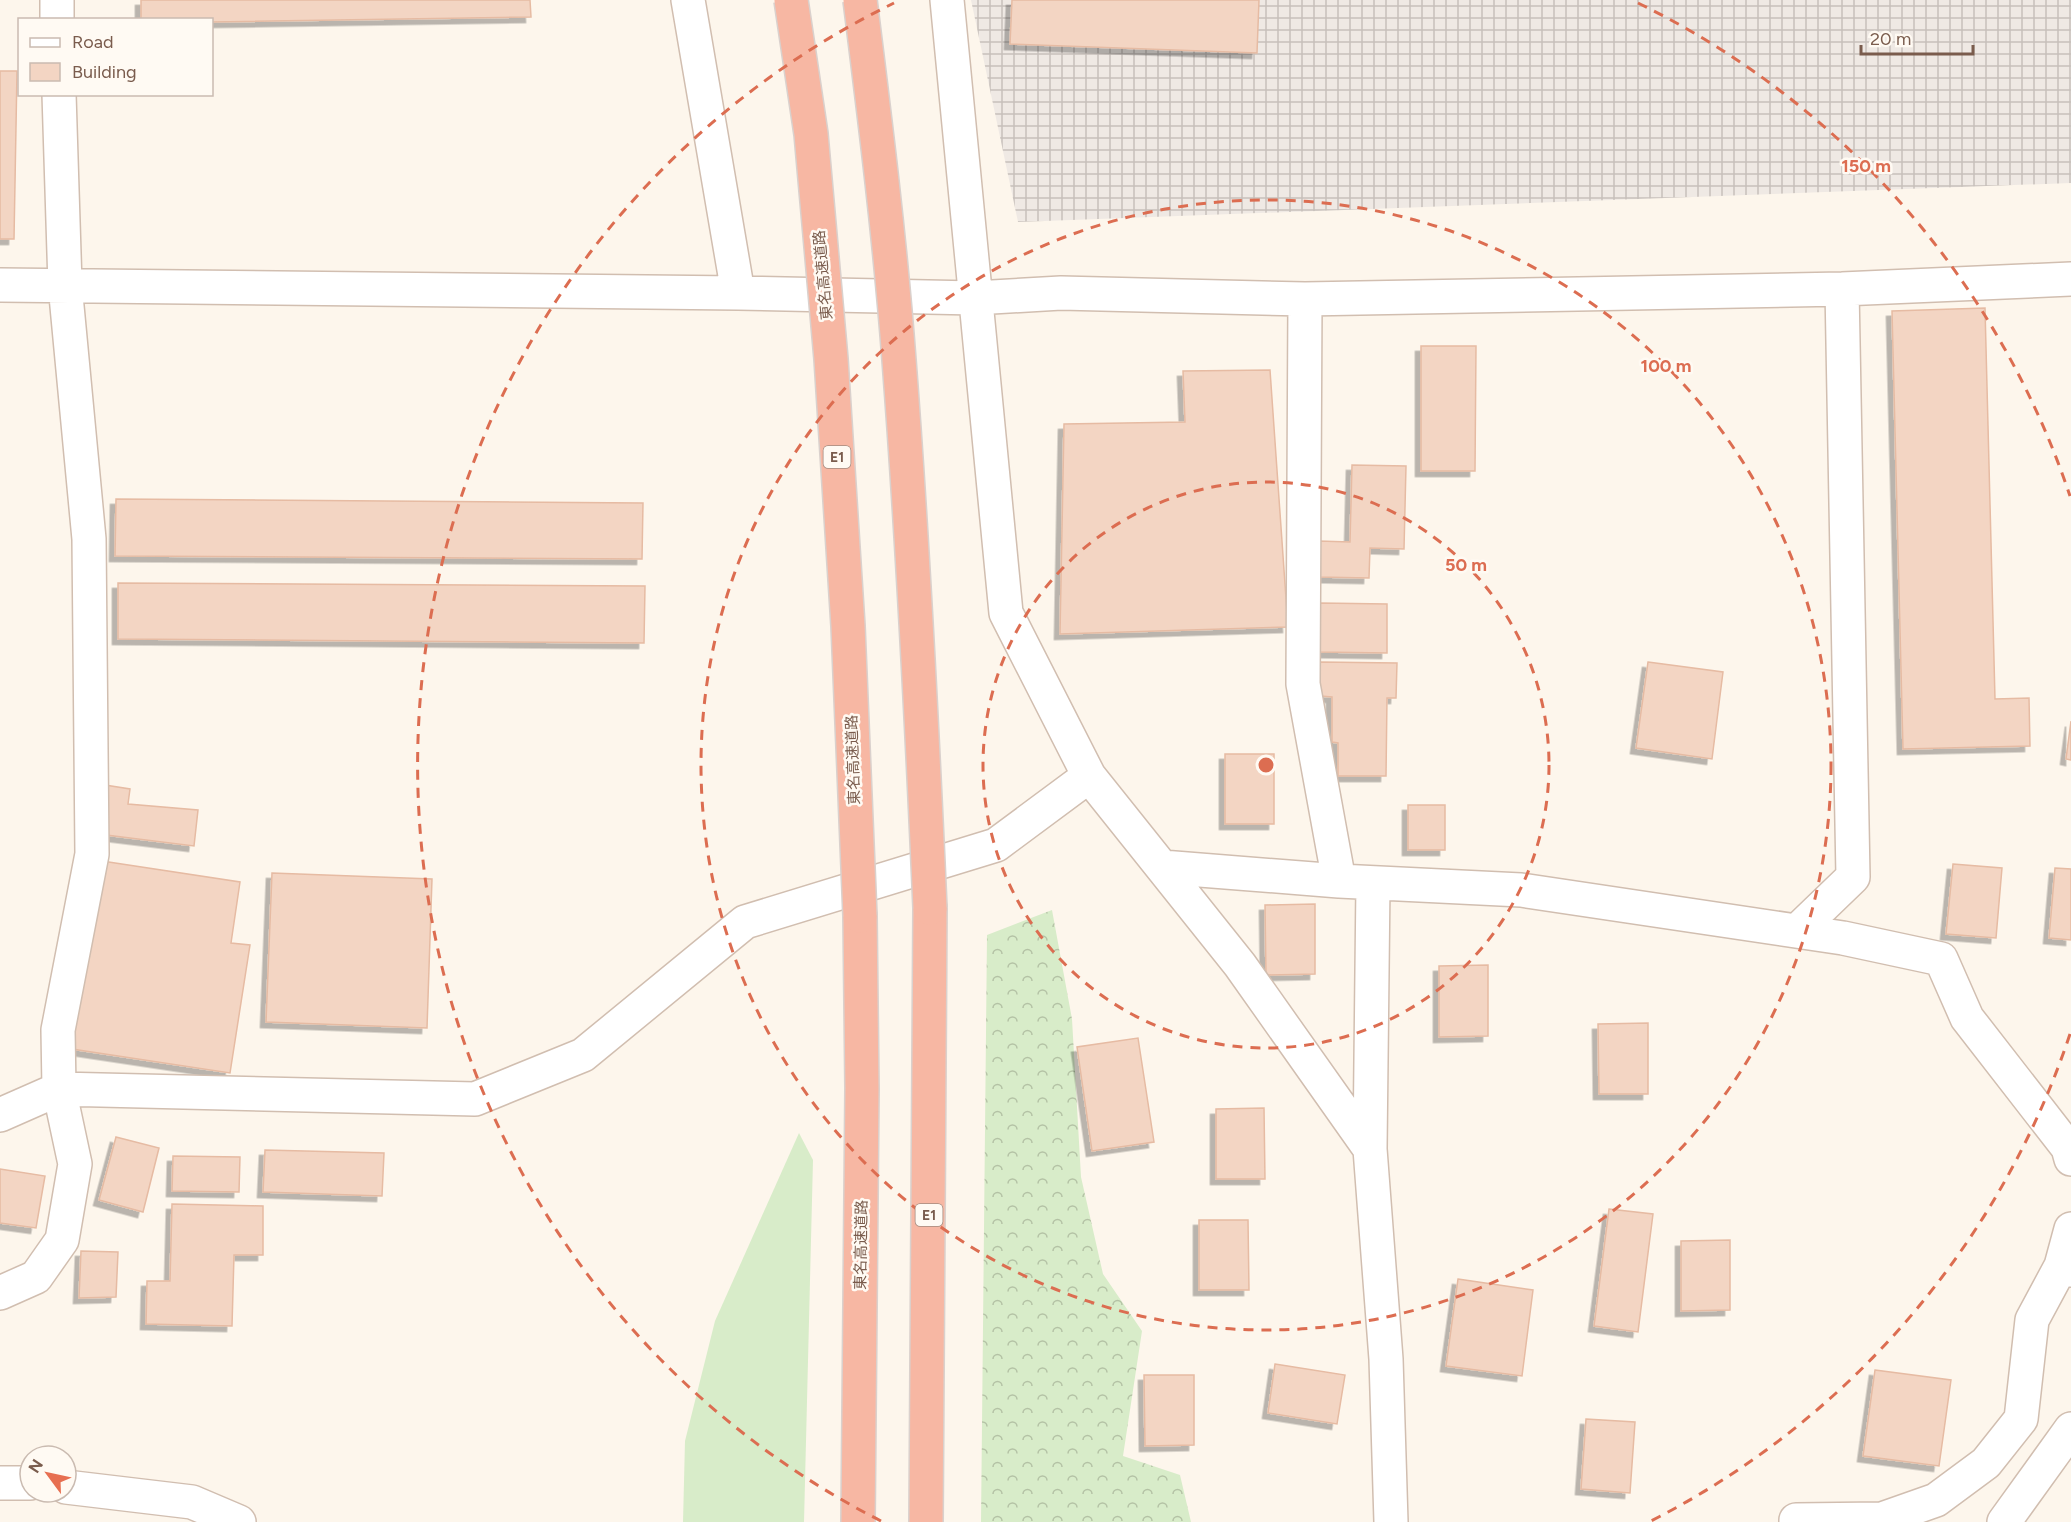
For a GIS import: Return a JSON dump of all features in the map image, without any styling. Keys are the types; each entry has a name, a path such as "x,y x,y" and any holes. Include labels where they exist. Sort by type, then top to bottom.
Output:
{"highway":[{"name":"東名高速道路","path":"791,0 811,134 831,359 848,626 860,916 862,1089 858,1522"},
{"name":"E1","path":"860,0 899,359 922,717 930,908 926,1522"}],"street":[{"path":"57,0 57,18"},
{"path":"688,0 738,293"},
{"path":"947,0 1006,613 1089,776 1240,964 1370,1149"},
{"path":"0,1293 36,1276 62,1240 75,1164 59,1089 58,1030 92,854 89,538 65,285 59,96"},
{"path":"0,285 738,293 975,298 1061,293 1305,299 1842,289 2071,279"},
{"path":"1797,931 1853,877 1842,289"},
{"path":"1305,299 1303,684 1339,881"},
{"path":"0,1115 59,1089 475,1099 583,1055 745,922 996,845 1089,776"},
{"path":"1162,867 1339,881 1521,890 1843,938 1941,959 1967,1018 2068,1148 2071,1159"},
{"path":"1372,883 1370,1149 1386,1359 1391,1522"},
{"path":"1796,1522 1796,1520 1882,1519 1936,1500 1986,1463 2021,1419 2031,1320 2066,1268 2071,1229"},
{"path":"2004,1522 2071,1429"},
{"path":"0,1483 18,1484"},
{"path":"78,1488 192,1502 239,1522"}],"shaded area":[{"path":"971,0 2071,0 2071,183 1018,222"}],"green space":[{"path":"1052,910 1072,1019 1081,1177 1103,1274 1142,1331 1123,1456 1180,1475 1191,1522 981,1522 987,935"},
{"path":"799,1133 813,1160 804,1522 683,1522 685,1441 715,1321"}],"building":[{"path":"141,0 530,0 531,17 213,22 213,18 141,18"},
{"path":"1012,0 1259,0 1257,53 1010,44"},
{"path":"0,71 17,71 14,239 0,239"},
{"path":"1985,308 1995,699 2029,698 2030,746 1903,749 1892,311"},
{"path":"1421,346 1476,346 1475,471 1421,471"},
{"path":"1270,370 1288,627 1060,634 1064,424 1185,422 1183,371"},
{"path":"1352,465 1406,466 1404,549 1370,548 1369,578 1318,577 1319,541 1350,542"},
{"path":"116,499 643,503 642,559 115,556"},
{"path":"118,583 645,586 644,643 118,639"},
{"path":"1320,603 1387,604 1387,653 1319,652"},
{"path":"1320,662 1397,663 1396,698 1387,698 1386,776 1338,776 1338,743 1332,742 1332,697 1320,696"},
{"path":"1648,662 1723,672 1712,759 1636,748"},
{"path":"2071,721 2071,760 2066,759"},
{"path":"1225,754 1274,754 1274,824 1225,824"},
{"path":"105,785 130,789 128,804 198,810 194,846 106,835"},
{"path":"1408,805 1445,805 1445,850 1408,850"},
{"path":"102,861 240,882 231,943 250,945 230,1073 72,1049"},
{"path":"1953,864 2002,868 1996,938 1946,934"},
{"path":"2055,868 2071,869 2071,940 2049,938"},
{"path":"272,873 432,879 427,1028 266,1022"},
{"path":"1315,904 1315,974 1266,975 1265,905"},
{"path":"1488,965 1488,1036 1439,1037 1439,966"},
{"path":"1648,1023 1648,1094 1599,1094 1598,1024"},
{"path":"1138,1038 1154,1142 1092,1151 1077,1047"},
{"path":"1264,1108 1265,1179 1216,1179 1216,1109"},
{"path":"116,1137 159,1148 143,1212 99,1200"},
{"path":"265,1150 384,1153 382,1196 263,1192"},
{"path":"173,1156 240,1157 239,1192 172,1191"},
{"path":"0,1169 45,1176 36,1228 0,1223"},
{"path":"172,1204 263,1206 263,1255 234,1255 232,1326 146,1324 147,1281 170,1281"},
{"path":"1609,1209 1653,1214 1638,1332 1594,1326"},
{"path":"1199,1220 1248,1220 1249,1290 1199,1290"},
{"path":"1730,1240 1730,1310 1681,1311 1681,1241"},
{"path":"81,1251 118,1252 116,1297 79,1298"},
{"path":"1458,1279 1533,1290 1522,1376 1446,1366"},
{"path":"1275,1364 1345,1375 1337,1424 1268,1413"},
{"path":"1875,1370 1951,1380 1939,1466 1863,1456"},
{"path":"1144,1375 1194,1375 1194,1445 1145,1446"},
{"path":"1586,1419 1635,1422 1630,1493 1581,1489"}]}
